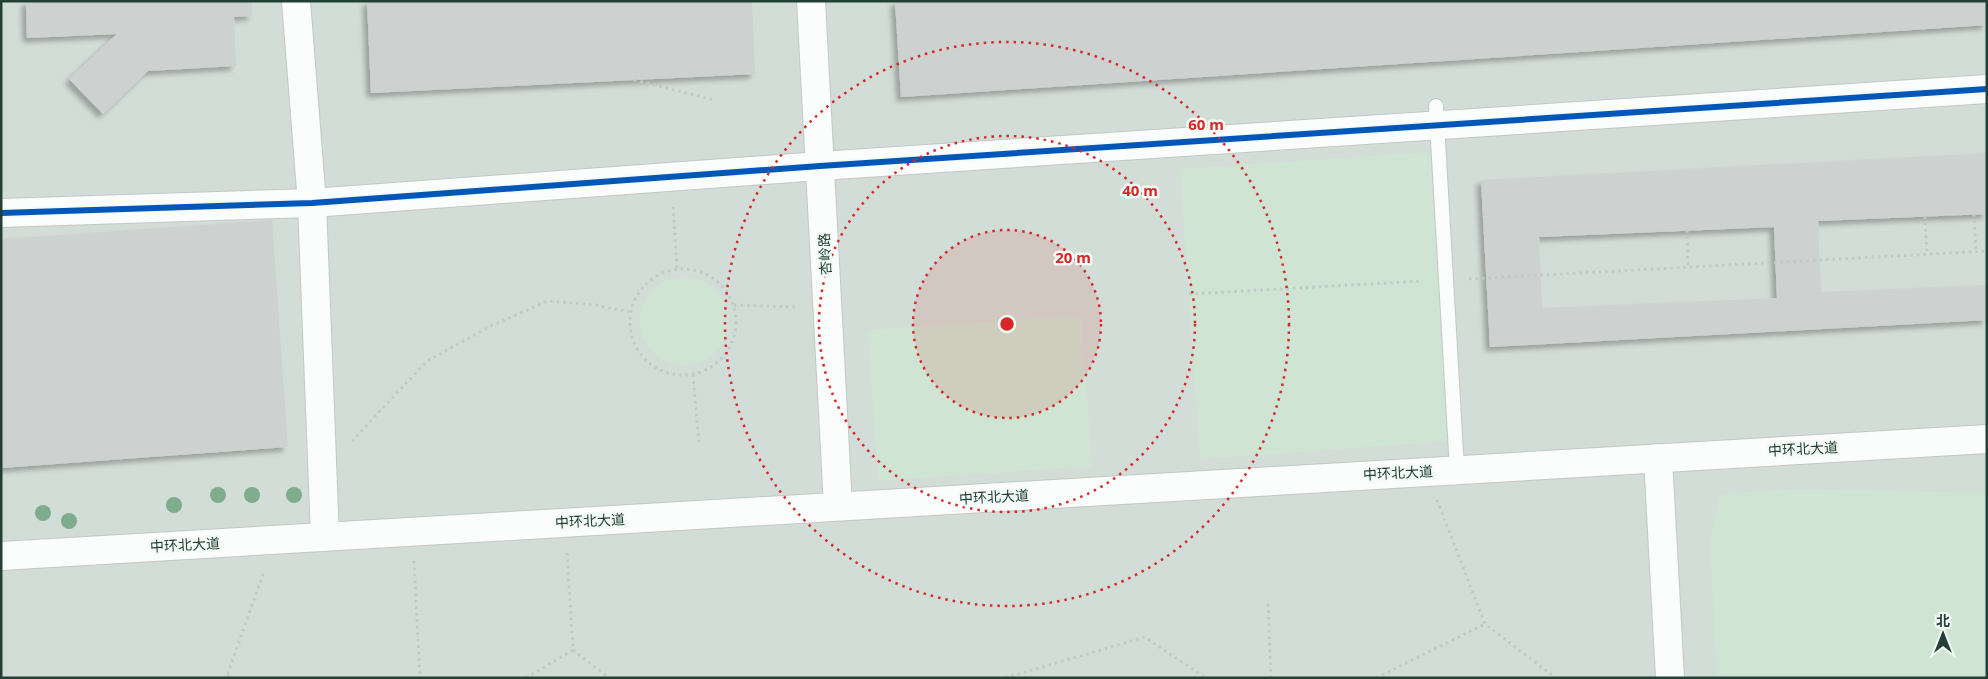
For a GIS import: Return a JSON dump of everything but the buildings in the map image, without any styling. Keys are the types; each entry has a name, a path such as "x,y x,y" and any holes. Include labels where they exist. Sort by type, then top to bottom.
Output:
{"street":[{"path":"296,1 312,203 325,537"},
{"name":"杏岭路","path":"811,1 838,506"},
{"path":"1,213 312,203 820,166 1437,116 1987,89"},
{"name":"中环北大道","path":"1,556 1987,439"},
{"path":"1658,458 1670,678"}],"lane":[{"path":"1437,116 1457,470"}],"path":[{"path":"634,80 715,100"},
{"path":"671,177 677,269"},
{"path":"1974,214 1976,252"},
{"path":"1925,216 1927,254"},
{"path":"1687,230 1688,267"},
{"path":"1468,279 1987,251"},
{"path":"677,269 696,270 712,277 725,289 734,305 737,323 733,341 724,357 710,369 693,375 667,373 658,370 644,360 634,346 629,330 630,312 635,296 646,283 660,273 677,269"},
{"path":"1189,294 1428,281"},
{"path":"322,473 427,361 491,326 548,301 596,305 630,312"},
{"path":"734,305 828,307"},
{"path":"693,375 699,444"},
{"path":"1426,472 1485,624 1556,678"},
{"path":"565,522 573,650 609,678"},
{"path":"413,532 420,678"},
{"path":"234,678 225,677 274,539"},
{"path":"1268,604 1271,678"},
{"path":"1376,678 1485,624"},
{"path":"1004,678 1145,637 1206,678"},
{"path":"526,678 573,650"}],"shaded area":[{"path":"1,1 1987,1 1987,678 1,678"}],"green space":[{"path":"1430,152 1450,441 1200,459 1180,169"},
{"path":"684,277 701,280 709,284 721,296 725,304 728,321 725,338 721,346 709,358 701,362 684,365 667,362 659,358 647,346 643,338 640,321 643,304 647,296 659,284 667,280"},
{"path":"1081,315 1092,466 878,481 868,330"},
{"path":"1799,489 1987,493 1987,678 1717,678 1710,543 1720,494"}],"cycle path":[{"path":"1,213 312,203 820,166 1987,89"}]}
